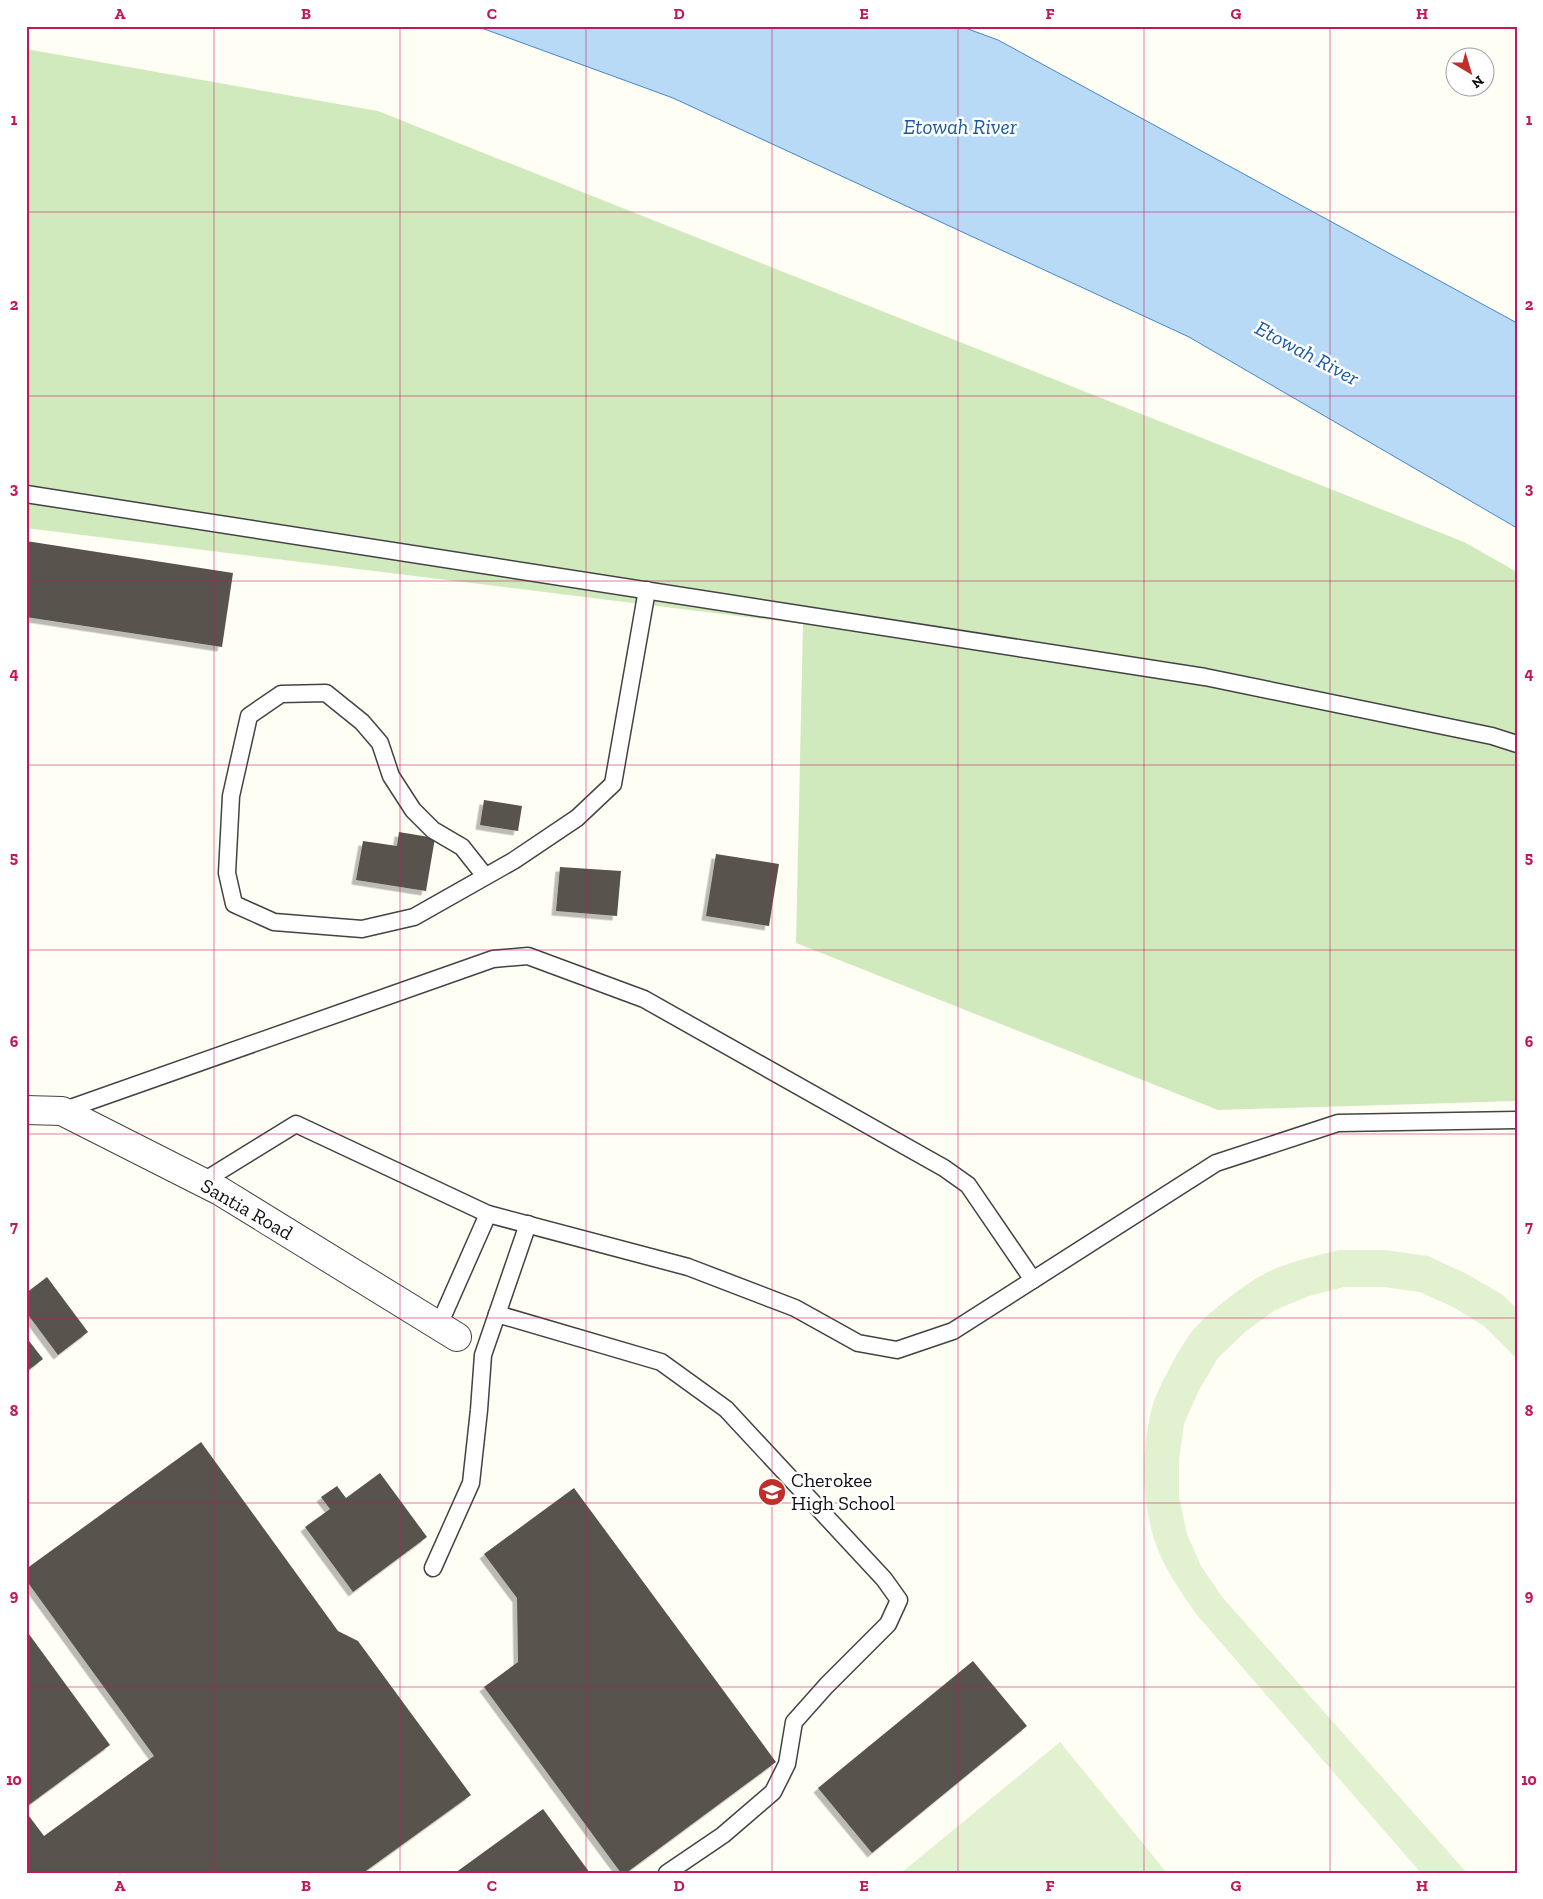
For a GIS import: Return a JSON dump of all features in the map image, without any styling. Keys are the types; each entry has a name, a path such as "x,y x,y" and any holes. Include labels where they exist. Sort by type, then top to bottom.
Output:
{"street":[{"name":"Santia Road","path":"26,1110 62,1111 220,1191 448,1331"}],"lane":[{"path":"26,494 1205,677 1492,736 1517,744"},
{"path":"485,876 462,848 433,830 413,810 391,776 380,743 362,722 326,693 281,694 249,716 231,796 227,873 234,904 274,922 362,929 414,918 513,861 577,818 613,784 647,590"},
{"path":"62,1111 493,959 528,956 644,999 944,1168 968,1185 1033,1280"},
{"path":"202,1182 296,1124 488,1214 688,1267 795,1308 858,1343 897,1350 953,1332 1216,1163 1338,1123 1517,1120"},
{"path":"448,1331 488,1214"},
{"path":"433,1568 471,1484 483,1355 528,1224"},
{"path":"497,1314 661,1362 726,1408 884,1579 899,1600 888,1624 826,1686 794,1722 787,1764 773,1792 723,1835 667,1873"}],"green space":[{"path":"26,49 378,111 1464,542 1517,572 1517,1101 1218,1110 796,943 803,624 26,528"},
{"path":"1339,1250 1384,1250 1428,1256 1467,1274 1503,1295 1517,1309 1517,1359 1484,1326 1453,1307 1420,1292 1383,1287 1344,1287 1309,1296 1275,1310 1245,1332 1218,1358 1199,1390 1184,1424 1179,1460 1179,1497 1187,1534 1201,1566 1223,1598 1467,1873 1421,1873 1197,1615 1167,1569 1154,1539 1150,1524 1144,1476 1148,1427 1153,1404 1162,1383 1190,1334 1221,1304 1257,1278 1286,1264"},
{"path":"1060,1742 1167,1873 901,1873"}],"water":[{"name":"Etowah River","path":"476,26 960,26 998,40 1517,323 1517,528 1189,337 673,98"}],"building":[{"path":"26,541 233,573 222,647 26,617"},
{"path":"484,800 522,806 518,831 480,825"},
{"path":"399,832 435,838 426,891 356,880 363,841 397,846"},
{"path":"716,854 779,864 769,926 706,916"},
{"path":"560,867 621,871 617,916 556,911"},
{"path":"47,1277 88,1332 58,1355 26,1312 26,1293"},
{"path":"26,1337 43,1359 26,1372"},
{"path":"201,1442 338,1631 358,1641 471,1795 363,1873 26,1873 26,1812 44,1836 154,1756 26,1580 26,1569"},
{"path":"380,1473 427,1537 353,1592 305,1527 330,1509 321,1497 337,1486 346,1498"},
{"path":"574,1488 776,1762 626,1873 621,1873 484,1687 518,1662 517,1598 484,1554"},
{"path":"26,1630 110,1745 26,1807"},
{"path":"973,1661 1027,1726 872,1853 818,1788"},
{"path":"543,1809 590,1873 455,1873"}],"place":[{"name":"Cherokee High School","path":"772,1492"}]}
